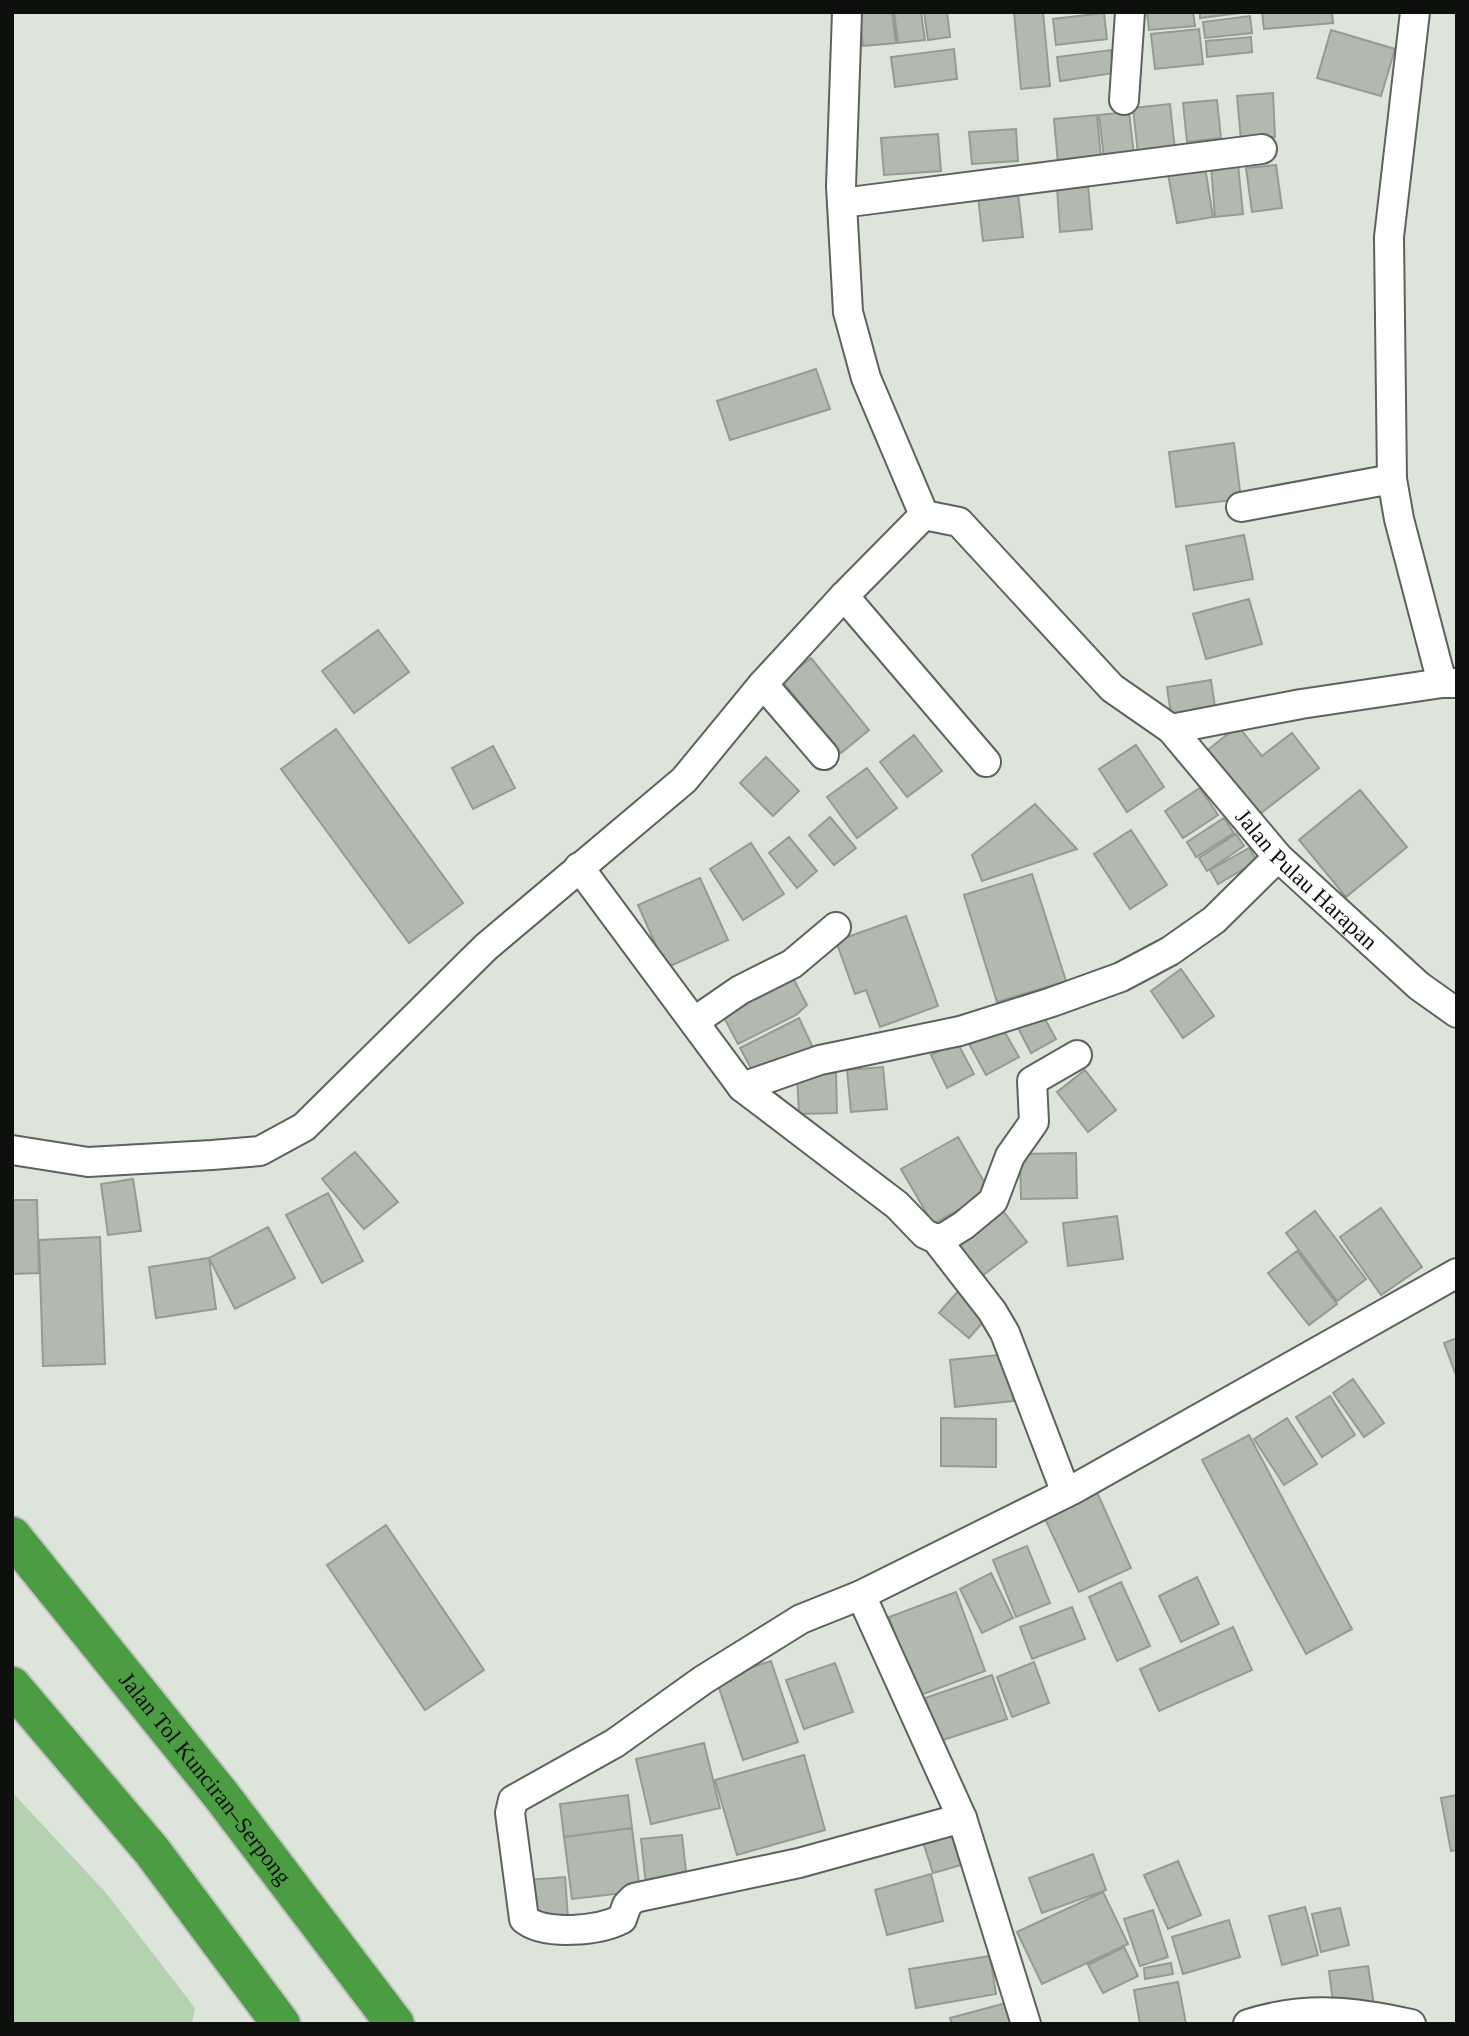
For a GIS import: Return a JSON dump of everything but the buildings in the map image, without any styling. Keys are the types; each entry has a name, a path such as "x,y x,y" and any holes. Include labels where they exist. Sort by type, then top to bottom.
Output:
{"highway":[{"name":"Jalan Tol Kunciran–Serpong","path":"12,1536 221,1795 395,2024"},
{"path":"12,1686 152,1851 281,2024"}],"street":[{"path":"12,1150 88,1162 260,1151 304,1127 486,947 684,780 763,684 924,515 866,378 848,312 842,203 847,12"},
{"path":"1124,100 1130,12"},
{"path":"1171,729 1301,704 1449,683 1399,519 1392,479 1389,237 1415,12"},
{"path":"842,203 1262,149"},
{"path":"1241,507 1392,479"},
{"name":"Jalan Pulau Harapan","path":"924,515 959,522 1112,688 1171,729 1278,857 1419,986 1457,1013"},
{"path":"844,596 986,762"},
{"path":"763,684 824,755"},
{"path":"742,1087 820,1060 960,1031 1121,977 1170,950 1214,920 1278,857"},
{"path":"579,867 742,1087 897,1205 925,1234 936,1239 992,1311 1005,1334 1066,1493"},
{"path":"695,1021 740,990 792,964 836,927"},
{"path":"936,1239 964,1225 993,1201 1010,1156 1034,1122 1032,1081 1077,1055"},
{"path":"962,1818 799,1863 634,1898 627,1905 622,1919 610,1926 557,1929 531,1924 524,1919 510,1813 513,1800 615,1743 703,1680 801,1619 861,1595 1066,1493 1457,1273"},
{"path":"861,1595 962,1818 1026,2024"},
{"path":"1248,2024 1272,2016 1318,2011 1366,2014 1411,2024"}],"green space":[{"path":"12,1792 107,1894 195,2008 192,2024 12,2024"}]}
